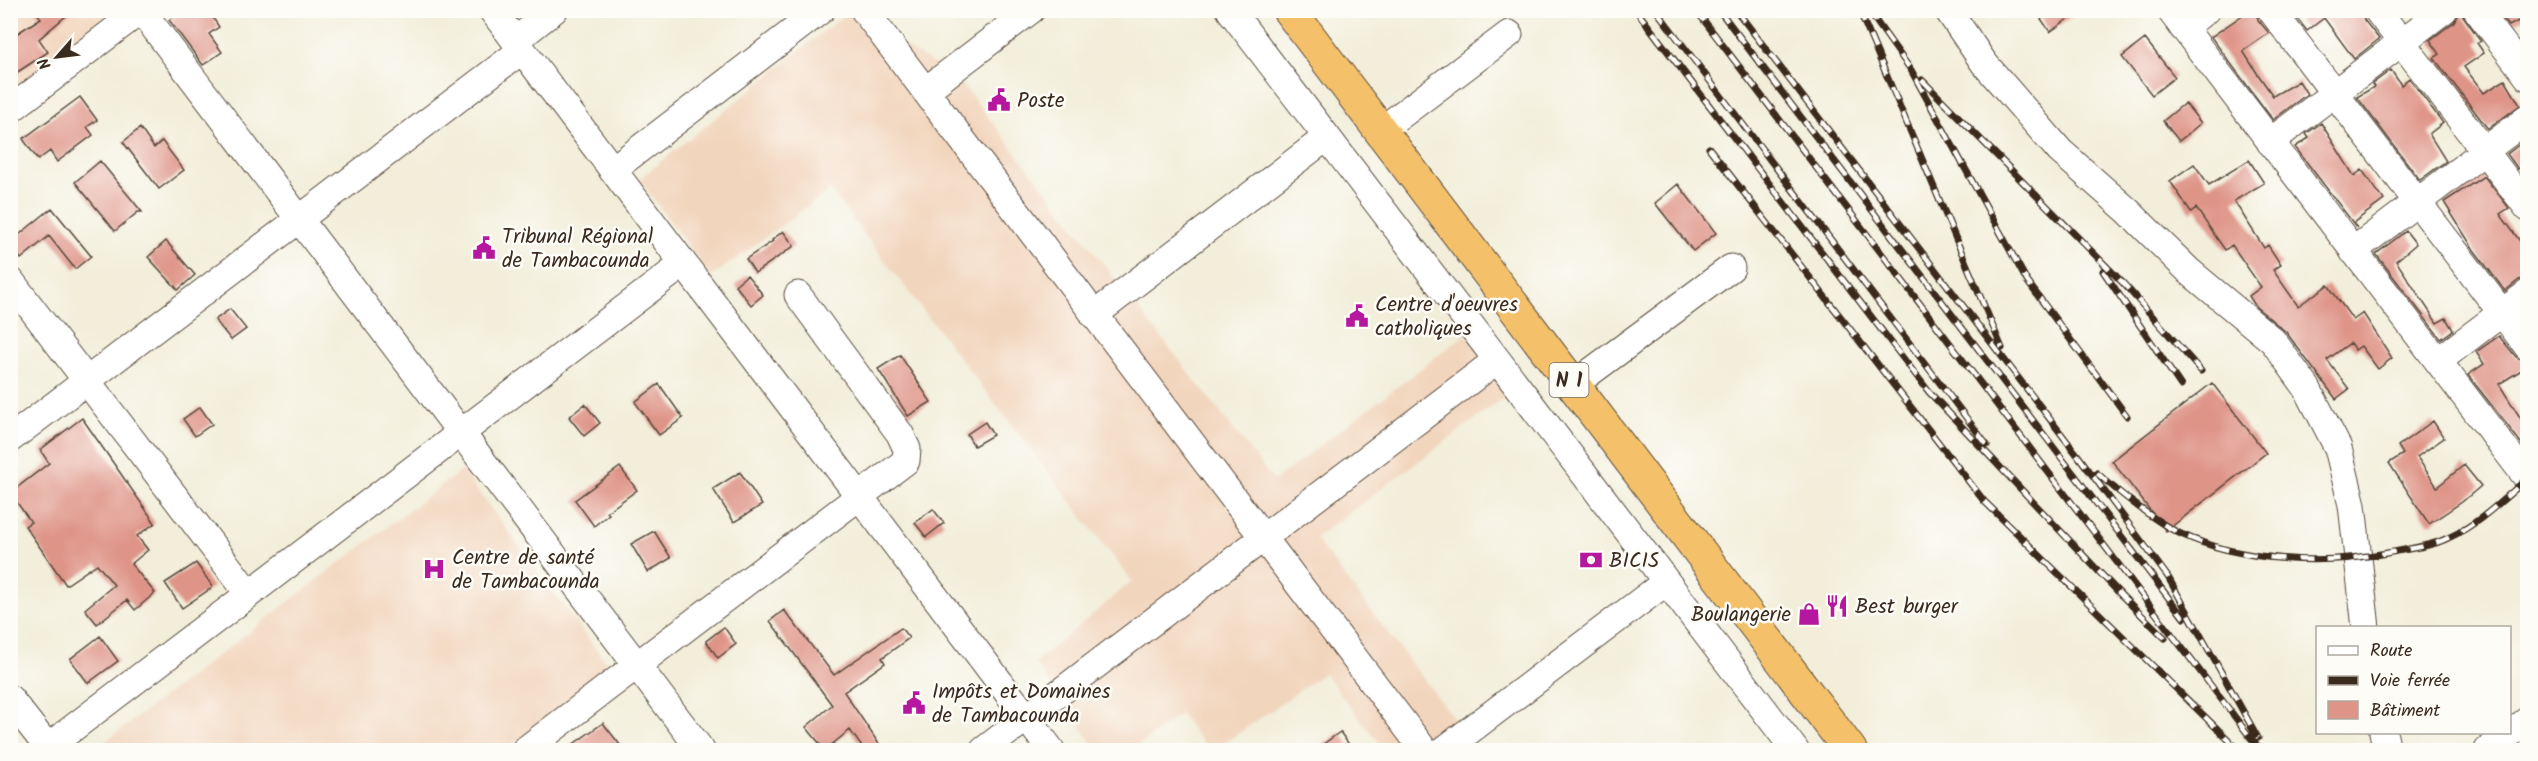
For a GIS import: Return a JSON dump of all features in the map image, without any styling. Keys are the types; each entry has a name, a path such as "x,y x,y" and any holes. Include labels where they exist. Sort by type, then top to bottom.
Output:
{"highway":[{"name":"N 1","path":"1289,10 1850,750"}],"street":[{"path":"10,110 141,10 701,750"},
{"path":"492,10 1051,750"},
{"path":"10,439 299,219 518,45 554,10"},
{"path":"612,170 821,10"},
{"path":"864,10 1424,750"},
{"path":"925,91 1031,10"},
{"path":"1230,10 1795,750"},
{"path":"1948,10 1984,63 2060,151 2128,211 2190,272 2272,340 2307,388 2338,448 2352,505 2366,626"},
{"path":"2206,10 2176,19 2528,479"},
{"path":"2271,10 2528,347"},
{"path":"2377,10 2528,208"},
{"path":"2270,142 2444,10"},
{"path":"2477,10 2528,77"},
{"path":"1380,130 1509,34"},
{"path":"2353,251 2528,118"},
{"path":"1094,315 1327,137"},
{"path":"10,699 47,750 683,264"},
{"path":"1573,385 1731,268"},
{"path":"10,280 249,594"},
{"path":"2438,362 2528,293"},
{"path":"525,750 906,461 907,449 900,434 798,296"},
{"path":"984,750 1497,360"},
{"path":"1444,750 1666,582"},
{"path":"2496,748 2528,720"},
{"path":"2383,734 2387,750"}],"shaded area":[{"path":"11,11 110,11 114,17 11,96"},
{"path":"849,11 959,80 1274,481 1466,334 1512,392 1315,538 1462,729 1435,750 1385,750 1324,673 1215,750 1209,750 1180,714 1133,750 1097,750 1035,663 1132,581 830,190 711,277 639,179"},
{"name":"Centre de santé de Tambacounda","path":"462,470 611,669 505,750 94,750"}],"building":[{"path":"34,10 73,10 39,39 48,52 10,77 10,38 41,18"},
{"path":"182,10 208,10 219,27 209,34 222,52 203,65 169,20"},
{"path":"2035,10 2080,10 2050,32"},
{"path":"2250,10 2256,10 2258,20 2269,33 2243,51 2257,73 2273,96 2299,81 2307,94 2273,120 2211,37"},
{"path":"2291,10 2362,10 2364,20 2379,39 2354,59 2324,18 2307,31"},
{"path":"2459,10 2481,41 2477,43 2484,53 2464,67 2484,93 2505,80 2520,105 2488,129 2434,58 2440,54 2430,40 2454,22"},
{"path":"2497,10 2528,10 2528,16 2509,26"},
{"path":"2145,39 2175,77 2152,95 2122,57"},
{"path":"2391,70 2401,85 2409,78 2443,123 2429,134 2446,161 2420,180 2357,97 2374,87 2372,84"},
{"path":"80,97 97,120 87,127 93,135 57,162 50,151 38,160 23,139"},
{"path":"2185,103 2201,123 2179,141 2163,121"},
{"path":"2321,123 2354,176 2362,170 2384,200 2353,223 2295,147 2309,138 2306,134"},
{"path":"140,128 154,148 162,141 184,170 159,189 123,142"},
{"path":"2528,138 2528,163 2518,169 2507,154"},
{"path":"2249,160 2264,183 2234,201 2264,248 2268,245 2281,265 2273,270 2298,306 2328,285 2353,320 2363,313 2392,358 2378,369 2361,346 2355,350 2350,343 2327,360 2349,389 2336,399 2286,332 2256,307 2249,296 2261,287 2232,245 2225,250 2196,208 2191,212 2170,181 2194,164 2209,185"},
{"path":"100,161 142,212 138,212 115,231 75,182"},
{"path":"2484,176 2509,208 2500,214 2528,252 2528,278 2519,280 2505,291 2474,250 2444,202"},
{"path":"1678,184 1716,233 1693,251 1655,203"},
{"path":"52,208 91,256 75,269 49,236 21,259 10,245 10,242"},
{"path":"783,231 794,246 755,273 746,259 773,241"},
{"path":"2406,231 2416,244 2396,261 2437,323 2446,318 2453,330 2441,339 2376,254"},
{"path":"166,241 195,275 178,290 148,257"},
{"path":"747,275 763,295 751,305 735,285"},
{"path":"230,309 246,329 231,340 215,320"},
{"path":"2499,336 2516,357 2528,362 2528,366 2499,384 2528,430 2528,452 2468,375 2484,364 2476,352"},
{"path":"900,355 931,402 908,416 878,369"},
{"path":"2212,383 2266,453 2166,531 2112,461"},
{"path":"659,384 683,418 659,435 635,402"},
{"path":"585,404 600,423 584,436 569,417"},
{"path":"200,407 212,424 195,436 183,419"},
{"path":"82,418 155,523 137,536 148,550 131,564 155,593 135,610 127,600 97,624 85,609 114,585 97,564 66,585 25,526 31,522 10,493 49,463 40,450"},
{"path":"2433,421 2444,438 2417,457 2437,487 2464,465 2481,486 2429,524 2389,463 2403,454 2398,446"},
{"path":"985,422 993,435 974,446 967,434"},
{"path":"620,467 637,490 607,512 609,514 594,526 575,500"},
{"path":"740,472 762,505 734,522 713,489"},
{"path":"933,509 944,523 926,537 915,523"},
{"path":"654,531 671,558 648,572 631,544"},
{"path":"196,563 213,587 182,608 165,583"},
{"path":"784,610 834,675 901,628 909,638 882,658 885,663 844,692 883,750 864,750 850,730 825,750 806,727 832,705 770,621"},
{"path":"724,627 736,644 718,658 706,641"},
{"path":"100,636 118,661 88,683 70,659"},
{"path":"603,723 624,750 565,750"},
{"path":"1340,732 1353,750 1315,750"}],"railway":[{"path":"1636,10 1929,392 2122,596 2165,638"},
{"path":"1656,10 1987,445"},
{"path":"1696,10 2260,750"},
{"path":"1719,10 2184,618"},
{"path":"1736,10 2079,457 2168,577 2258,738"},
{"path":"1859,10 2002,348"},
{"path":"1868,10 1911,70 2027,281 2127,416"},
{"path":"1922,80 2123,283 2201,371"},
{"path":"1709,148 1984,501 2239,750"},
{"path":"2103,271 2181,386"},
{"path":"2097,473 2149,515 2181,534 2230,550 2310,560 2362,557 2434,544 2480,519 2528,478"}],"place":[{"name":"Poste","path":"999,100"},
{"name":"Tribunal Régional de Tambacounda","path":"484,248"},
{"name":"Centre d'oeuvres catholiques","path":"1357,316"},
{"name":"BICIS","path":"1591,560"},
{"name":"Centre de santé de Tambacounda","path":"434,569"},
{"name":"Best burger","path":"1837,606"},
{"name":"Boulangerie","path":"1809,614"},
{"name":"Impôts et Domaines de Tambacounda","path":"914,703"}]}
